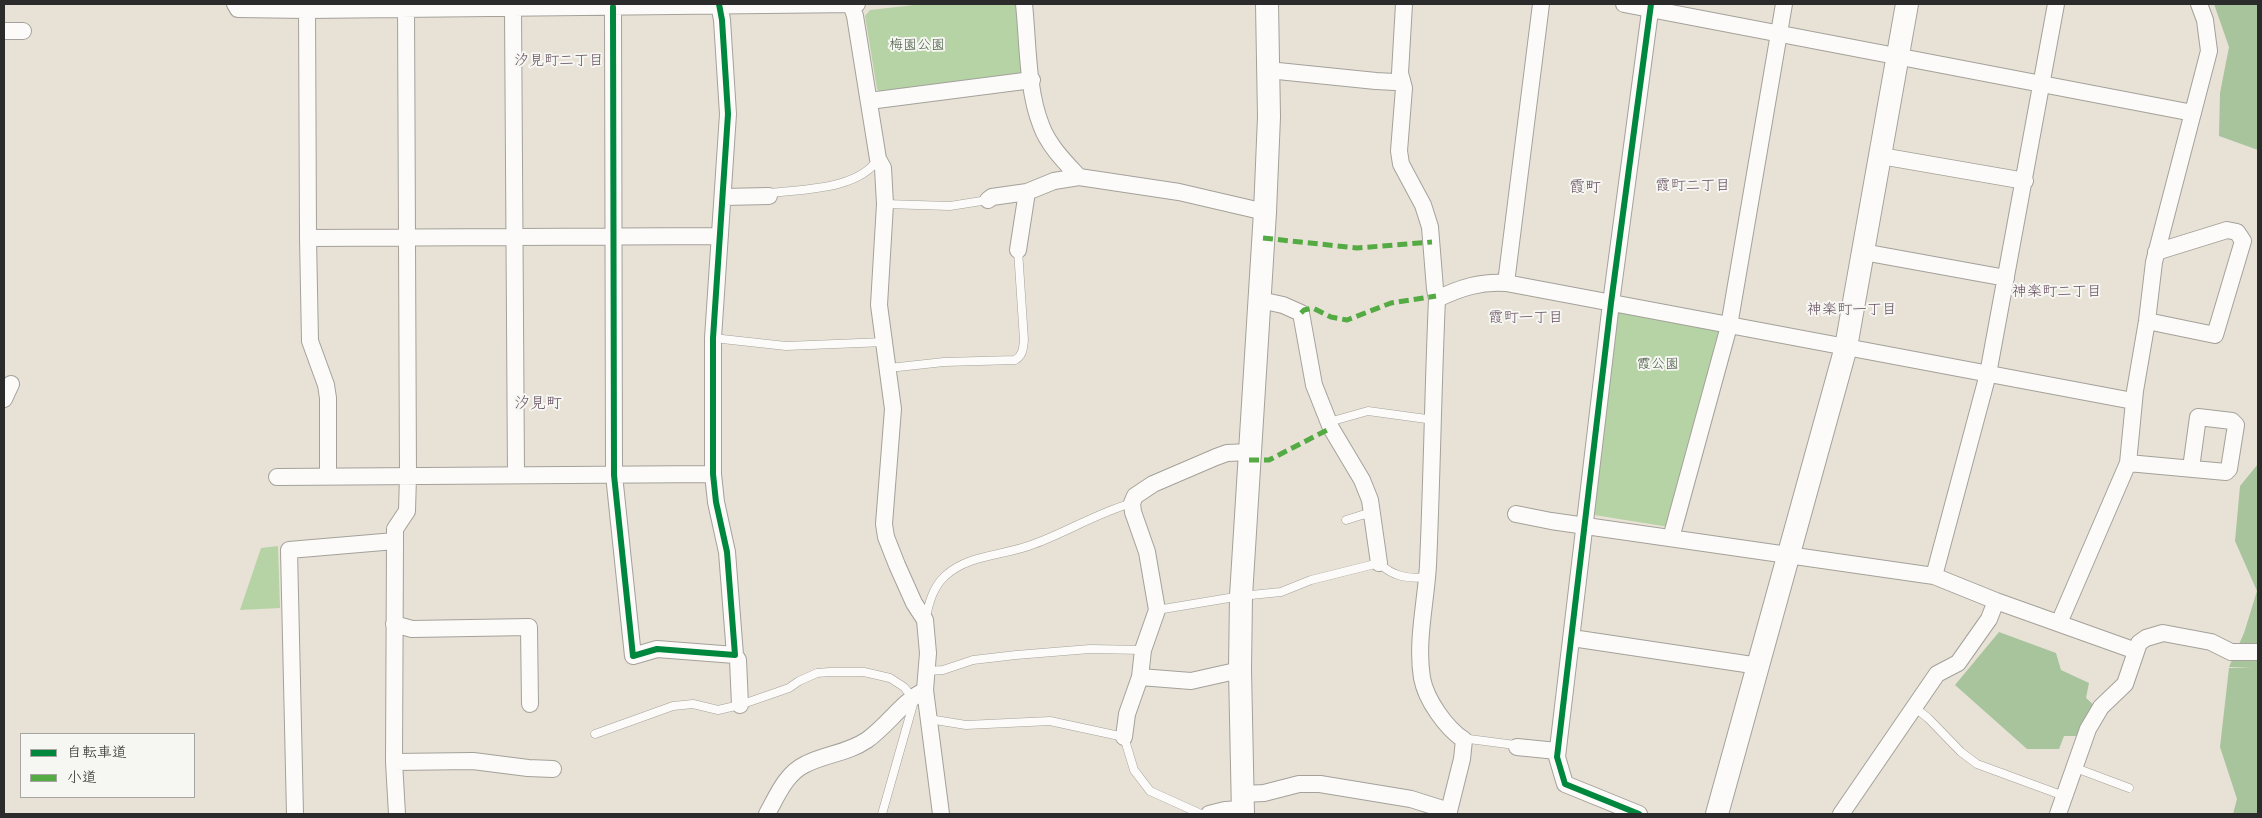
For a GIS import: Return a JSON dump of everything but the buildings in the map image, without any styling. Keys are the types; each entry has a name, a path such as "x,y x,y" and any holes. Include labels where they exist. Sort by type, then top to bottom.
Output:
{"street":[{"path":"235,4 238,9 406,6 513,8 856,4"},
{"path":"767,814 783,785 794,772 806,764 852,748 868,739 918,694 927,671 928,653 925,620 914,603 897,565 886,537 884,524 893,425 889,368 880,291 885,204 883,168 878,159 852,4"},
{"path":"1024,4 1032,80 1041,126 1058,153 1079,177"},
{"path":"1243,806 1240,670 1241,596 1265,212 1268,70 1267,4"},
{"path":"1209,814 1243,806 1264,792 1299,784 1320,784 1411,799 1449,812 1462,759 1464,740 1445,724 1422,680 1421,635 1427,577 1438,299 1435,289 1430,227 1427,215 1401,164 1399,151 1404,88 1400,73 1404,4"},
{"path":"1506,283 1541,4"},
{"path":"1624,4 1651,6 1779,33 2193,113"},
{"path":"1671,538 1729,326 1784,4"},
{"path":"1717,814 1846,347 1907,4"},
{"path":"1934,576 1988,374 2056,4"},
{"path":"2059,623 2128,463 2133,401 2147,321 2156,252 2209,51 2205,20 2199,4"},
{"path":"719,5 722,20 728,114 713,338 713,474 716,502 727,552 735,655 738,660 740,705"},
{"path":"396,814 394,762 395,529 407,511 408,476 406,6"},
{"path":"1639,814 1565,784 1557,758 1611,303 1651,6"},
{"path":"307,7 310,341 326,385 328,398 328,476"},
{"path":"613,7 614,475 633,656 657,649 735,655"},
{"path":"513,8 516,475"},
{"path":"4,31 23,31"},
{"path":"1268,70 1376,81 1395,82 1402,80"},
{"path":"869,101 1032,80"},
{"path":"1881,156 2024,181"},
{"path":"988,200 992,197 1027,192 1054,181 1079,177 1179,192 1265,212"},
{"path":"1018,250 1027,192"},
{"path":"723,197 769,196"},
{"path":"2147,321 2214,335 2244,241 2237,232 2227,230 2156,252"},
{"path":"308,238 720,236"},
{"path":"1863,252 2006,278"},
{"path":"1438,299 1460,288 1476,284 1506,283 2133,401"},
{"path":"1260,300 1283,305 1301,313 1314,385 1329,422 1362,480 1370,500 1379,563"},
{"path":"4,399 8,384"},
{"path":"1124,737 1127,714 1140,677 1143,650 1157,610 1148,552 1133,512 1132,503 1135,496 1174,473 1227,453 1250,452"},
{"path":"2128,463 2191,468"},
{"path":"277,477 713,474"},
{"path":"1516,514 1586,526 1934,576 1996,601 2136,650"},
{"path":"295,814 289,550 395,541"},
{"path":"1841,814 1937,674 1958,664 1989,619 1996,601"},
{"path":"394,624 412,629 529,627 530,704"},
{"path":"2058,814 2073,767 2094,716 2109,698 2125,684 2138,643 2146,638 2163,633 2211,642 2231,652 2258,652"},
{"path":"1572,638 1759,666"},
{"path":"1140,677 1191,681 1240,670"},
{"path":"918,694 929,720 941,814"},
{"path":"1517,747 1558,751"},
{"path":"394,762 473,761 553,769"}],"lane":[{"path":"769,196 772,193 836,186 871,170 878,159"},
{"path":"885,204 950,206 988,200"},
{"path":"889,368 944,362 1014,360 1019,358 1023,352 1024,340 1018,250"},
{"path":"713,338 786,346 885,342"},
{"path":"1329,422 1368,411 1434,420"},
{"path":"925,620 930,601 937,586 952,570 967,562 1034,544 1077,523 1132,503"},
{"path":"1346,520 1372,514"},
{"path":"1157,610 1291,590 1312,580 1379,563 1392,573 1406,578 1427,577"},
{"path":"927,671 943,670 973,660 1016,655 1090,649 1143,650"},
{"path":"595,734 673,706 693,704 718,710 740,705 789,688 817,673 835,671 864,672 890,678 918,694 882,814"},
{"path":"1914,707 1938,727 1961,752 1977,764 2064,796"},
{"path":"929,720 966,725 1050,721 1124,737 1134,770 1150,791 1201,814"},
{"path":"1464,740 1488,741 1515,745 1517,747"},
{"path":"2073,767 2129,788"}],"green space":[{"name":"梅園公園","path":"923,4 1020,4 1026,70 1021,75 883,94 877,89 865,16 870,10"},
{"path":"2214,4 2258,4 2258,150 2219,136 2220,93 2229,47"},
{"name":"霞公園","path":"1616,308 1722,325 1669,527 1588,514"},
{"path":"2258,464 2258,814 2233,814 2237,799 2220,747 2229,668 2252,667 2229,667 2244,633 2257,591 2235,541 2240,486"},
{"path":"278,546 280,608 240,610 261,548"},
{"path":"1999,632 2056,653 2061,670 2089,683 2086,698 2095,706 2078,736 2064,736 2059,749 2027,749 1955,685"}],"marked path":[{"path":"1263,238 1357,248 1432,242"},
{"path":"1301,313 1304,310 1313,308 1331,317 1347,320 1391,303 1436,296"},
{"path":"1249,460 1269,460 1331,428"}],"cycle path":[{"path":"613,7 614,475 633,656 657,649 735,655 727,552 716,502 713,474 713,338 728,114 722,20 719,4"},
{"path":"1639,814 1565,784 1557,757 1611,303 1651,4"}],"district":[{"name":"汐見町二丁目","path":"559,62"},
{"name":"霞町二丁目","path":"1693,187"},
{"name":"霞町","path":"1585,189"},
{"name":"神楽町二丁目","path":"2057,293"},
{"name":"神楽町一丁目","path":"1852,311"},
{"name":"霞町一丁目","path":"1526,319"},
{"name":"汐見町","path":"538,405"}]}
